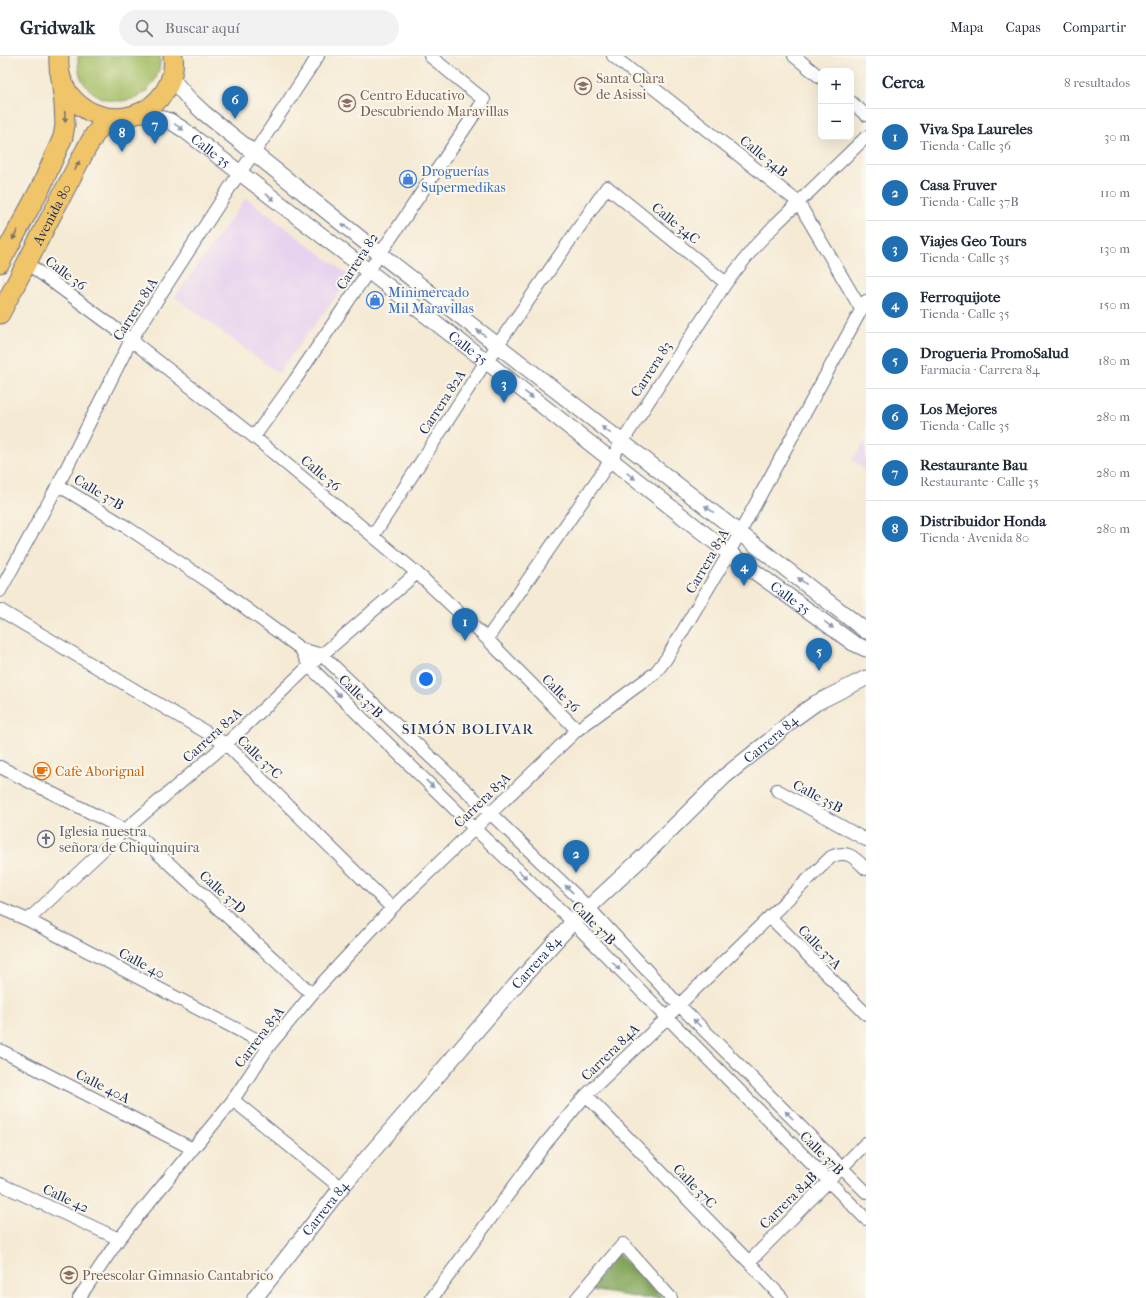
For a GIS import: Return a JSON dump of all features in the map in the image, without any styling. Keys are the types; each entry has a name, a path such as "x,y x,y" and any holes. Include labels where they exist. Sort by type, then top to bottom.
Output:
{"main road":[{"name":"Avenida 80","path":"0,263 40,187 63,137 65,125 64,104 58,56"},
{"path":"61,78 66,90 75,102 86,110 98,116 108,118 126,118 143,112 153,105 168,87 174,60 173,56"},
{"name":"Avenida 80","path":"0,314 86,149 98,130 108,118"}],"street":[{"name":"Carrera 81A","path":"0,591 58,485 131,340 239,173 318,56"},
{"name":"Carrera 82","path":"254,437 369,272 484,100 430,56"},
{"name":"Calle 34B","path":"613,56 798,202 863,305"},
{"path":"794,56 818,76"},
{"name":"Calle 35","path":"171,78 204,113 380,254 866,630"},
{"path":"854,104 866,114"},
{"name":"Calle 35","path":"143,112 170,120 184,130 487,362 729,553 853,643 866,649"},
{"name":"Carrera 83","path":"487,639 611,460 726,283 756,245 798,202 866,137"},
{"name":"Calle 34C","path":"607,187 726,283"},
{"name":"Carrera 82A","path":"373,536 498,345 607,187"},
{"name":"Calle 36","path":"27,262 131,340 254,437 417,573 487,639 577,730"},
{"name":"Carrera 83A","path":"79,1298 119,1239 233,1100 269,1046 312,994 392,908 577,730 655,673 675,645 729,553 863,305"},
{"name":"Calle 37B","path":"58,485 126,526 221,590 301,649 322,655 589,908 679,1005 866,1192"},
{"name":"Carrera 82A","path":"28,920 124,830 226,744 309,666 417,573"},
{"name":"Calle 37C","path":"0,610 226,744 392,908"},
{"name":"Calle 37B","path":"301,649 309,666 474,828 573,922 866,1219"},
{"name":"Carrera 84","path":"255,1298 341,1188 520,980 573,922 644,856 725,776 769,741 794,718 816,703 866,678"},
{"name":"Calle 37D","path":"0,767 141,838 312,994"},
{"name":"Calle 35B","path":"777,790 866,840"},
{"name":"Carrera 84A","path":"432,1298 546,1143 586,1095 667,1018 831,857 837,854 849,855 866,869"},
{"name":"Calle 40","path":"0,908 28,920 269,1046"},
{"name":"Calle 37A","path":"770,917 866,1014"},
{"name":"Calle 40A","path":"0,1050 193,1149"},
{"name":"Calle 37C","path":"586,1095 782,1298"},
{"path":"233,1100 341,1188"},
{"name":"Carrera 84B","path":"748,1262 866,1143"},
{"name":"Calle 42","path":"0,1184 119,1239"},
{"path":"577,1298 623,1244 671,1298"}],"shaded area":[{"path":"246,198 351,277 278,373 175,297"},
{"path":"866,442 866,471 852,459"}],"green space":[{"path":"78,56 160,56 160,62 155,80 148,89 140,96 130,100 119,101 108,100 98,96 89,89 82,80 78,68"},
{"path":"617,1253 663,1298 641,1298 590,1290"}],"place":[{"name":"Santa Clara de Asissi","path":"583,86"},
{"name":"Centro Educativo Descubriendo Maravillas","path":"347,103"},
{"name":"Los Mejores","path":"235,119"},
{"name":"Restaurante Bau","path":"155,144"},
{"name":"Distribuidor Honda","path":"122,152"},
{"name":"Droguerías Supermedikas","path":"408,179"},
{"name":"Minimercado Mil Maravillas","path":"375,300"},
{"name":"Viajes Geo Tours","path":"504,403"},
{"name":"Ferroquijote","path":"744,586"},
{"name":"Viva Spa Laureles","path":"465,641"},
{"name":"Drogueria PromoSalud","path":"819,671"},
{"name":"Cafe Aborignal","path":"42,771"},
{"name":"Iglesia nuestra señora de Chiquinquira","path":"46,839"},
{"name":"Casa Fruver","path":"576,873"},
{"name":"Preescolar Gimnasio Cantabrico","path":"69,1275"}],"district":[{"name":"SIMÓN BOLIVAR","path":"468,729"}]}
